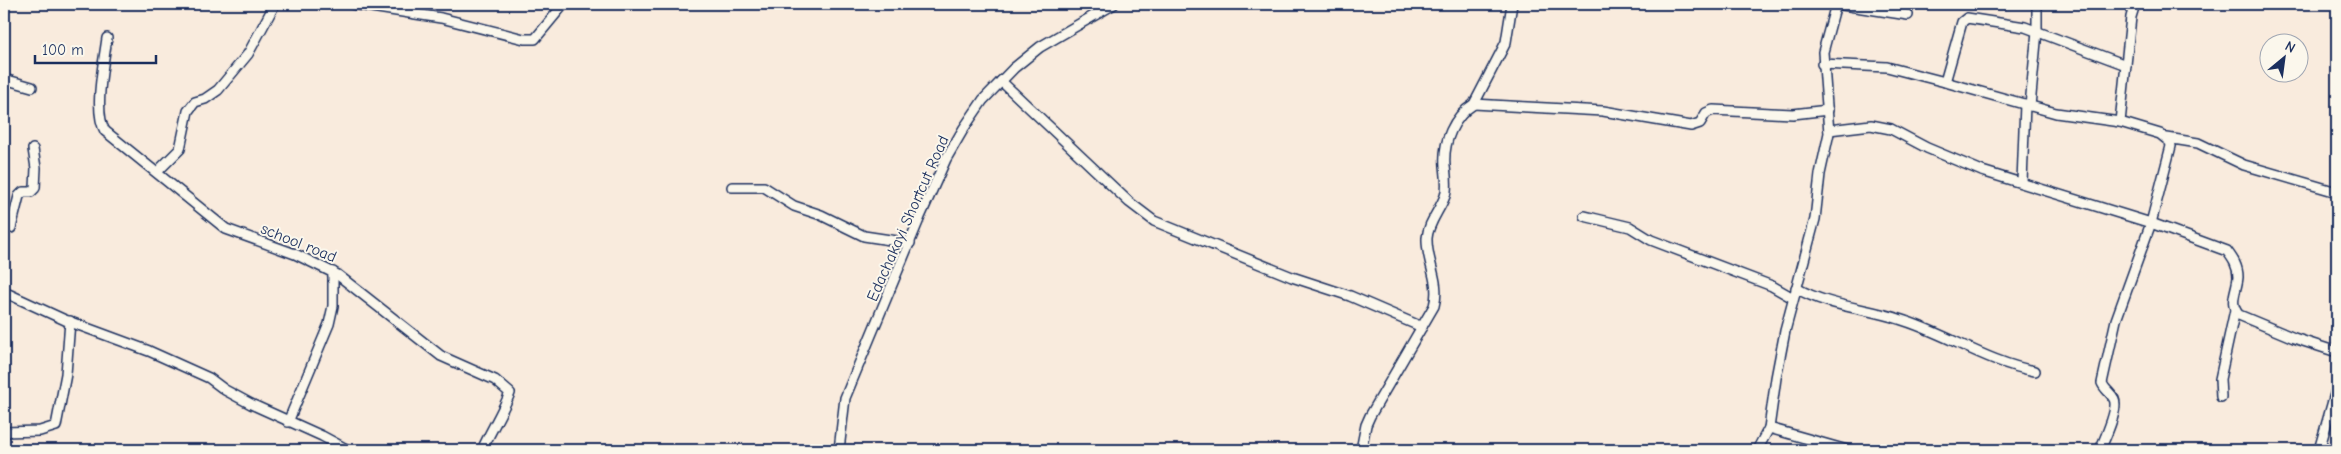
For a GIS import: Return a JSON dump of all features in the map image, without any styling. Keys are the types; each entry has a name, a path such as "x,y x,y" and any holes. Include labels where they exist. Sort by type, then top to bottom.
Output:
{"street":[{"path":"157,172 180,149 188,112 195,102 204,99 218,90 248,54 275,4"},
{"path":"352,4 441,18 524,39 535,38 564,4"},
{"name":"Edachakayi Shortcut Road","path":"839,450 845,398 946,160 983,100 1014,68 1040,47 1114,4"},
{"path":"1474,104 1506,42 1512,4"},
{"path":"1758,450 1769,428 1776,378 1793,298 1814,219 1829,130 1822,64 1827,32 1836,4 1908,15"},
{"path":"2022,182 2027,105 2037,31 2037,4"},
{"path":"2120,122 2131,16 2135,4"},
{"path":"1945,82 1962,22 1968,18 2025,27 2126,65"},
{"name":"school road","path":"107,38 101,86 101,125 105,131 226,229 295,254 333,272 441,356 495,380 510,393 501,416 491,430 482,450"},
{"path":"1822,64 1887,68 2056,113 2120,122 2160,134 2167,138 2198,143 2244,165 2337,192"},
{"path":"4,79 32,87"},
{"path":"1001,81 1129,202 1154,221 1233,254 1350,296 1422,327"},
{"path":"1361,450 1366,425 1370,416 1430,315 1437,295 1427,239 1429,230 1445,196 1447,137 1467,108 1474,104 1603,111 1691,126 1700,123 1706,113 1713,110 1793,114 1828,110"},
{"path":"1829,130 1871,125 1891,129 1927,148 1982,171 2151,223 2227,251 2235,262 2238,276 2233,299 2235,310 2220,379 2220,397"},
{"path":"2100,450 2116,407 2114,399 2104,389 2102,383 2104,372 2116,320 2151,223 2171,146 2167,138"},
{"path":"4,229 11,228 19,196 23,192 31,192 35,188 33,149"},
{"path":"732,187 764,187 794,206 821,215 864,236 910,243"},
{"path":"1584,216 1630,227 1651,240 1772,286 1793,298"},
{"path":"288,422 328,324 333,306 333,272"},
{"path":"1796,288 1821,300 1899,319 1931,331 1980,354 2020,368 2035,371"},
{"path":"4,292 98,334 149,352 209,378 226,390 348,450"},
{"path":"2235,310 2239,315 2294,338 2337,352"},
{"path":"4,432 40,431 56,426 66,374 70,321"},
{"path":"2319,450 2337,388"},
{"path":"1769,428 1847,450"}]}
